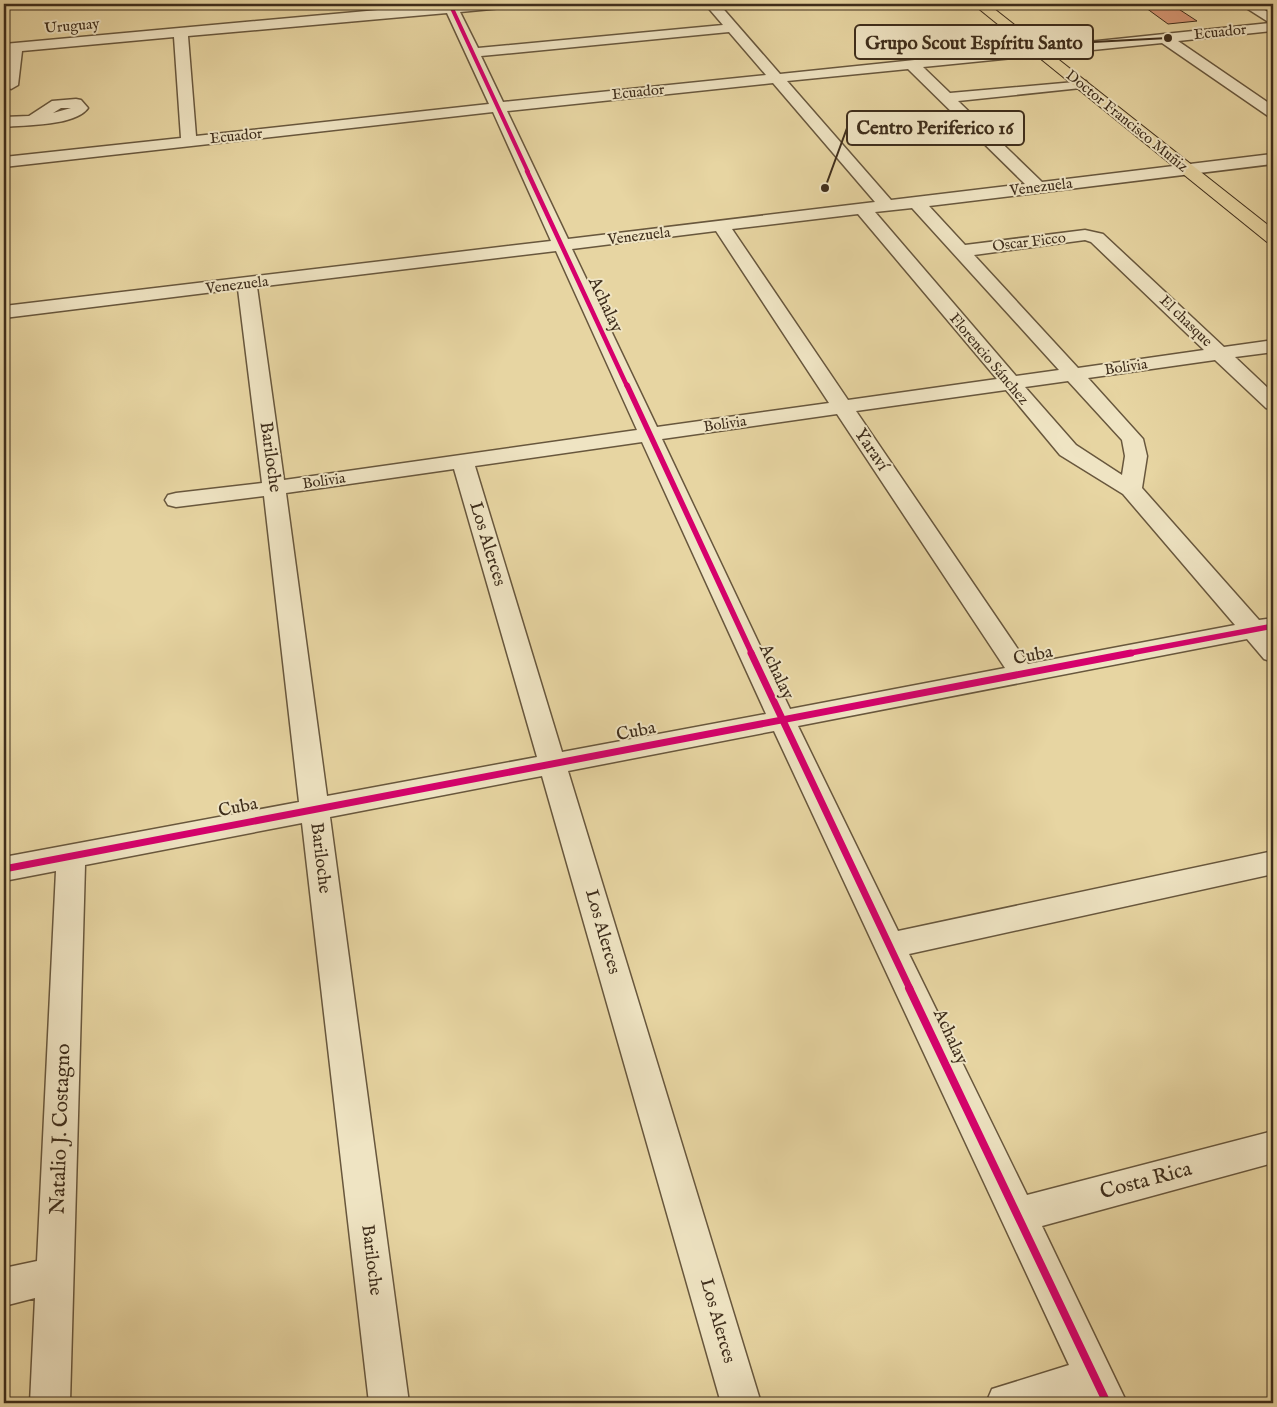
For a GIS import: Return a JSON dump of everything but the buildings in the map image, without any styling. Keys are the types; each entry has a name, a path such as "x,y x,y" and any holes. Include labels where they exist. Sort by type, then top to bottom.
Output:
{"main road":[{"name":"Doctor Francisco Muñiz","path":"980,4 1273,238"}],"street":[{"name":"Uruguay","path":"9,48 451,6 502,4"},
{"path":"712,4 888,206"},
{"path":"1246,4 1273,20"},
{"name":"Achalay","path":"451,6 782,720 1101,1390"},
{"name":"Ecuador","path":"4,162 498,107 1273,27"},
{"path":"474,53 733,28"},
{"path":"181,33 189,141"},
{"path":"1165,38 1273,113"},
{"path":"9,48 10,85"},
{"path":"911,64 1040,188"},
{"path":"947,98 1081,84"},
{"path":"4,122 34,119"},
{"name":"Venezuela","path":"4,312 1273,159"},
{"path":"917,202 1132,439 1136,456 1131,489"},
{"name":"Florencio Sánchez","path":"863,209 1009,384 1068,450 1089,466 1131,489 1263,628 1273,653"},
{"name":"Yaraví","path":"721,226 1022,674"},
{"name":"Oscar Ficco","path":"961,251 1085,235 1097,238"},
{"name":"El chasque","path":"1097,238 1273,404"},
{"name":"Bariloche","path":"247,284 389,1403"},
{"name":"Bolivia","path":"176,500 463,462 1273,346"},
{"name":"Los Alerces","path":"463,462 741,1403"},
{"name":"Cuba","path":"4,868 1263,628"},
{"name":"Natalio J. Costagno","path":"50,1403 71,856"},
{"path":"890,946 1273,862"},
{"name":"Costa Rica","path":"1018,1215 1273,1147"},
{"path":"4,1287 55,1275"},
{"path":"1006,1403 1101,1390"}],"cycle path":[{"path":"450,4 782,720 1107,1403"},
{"path":"4,869 1273,626"}],"place":[{"name":"Grupo Scout Espíritu Santo","path":"1168,38"},
{"name":"Centro Periferico 16","path":"825,188"}]}
